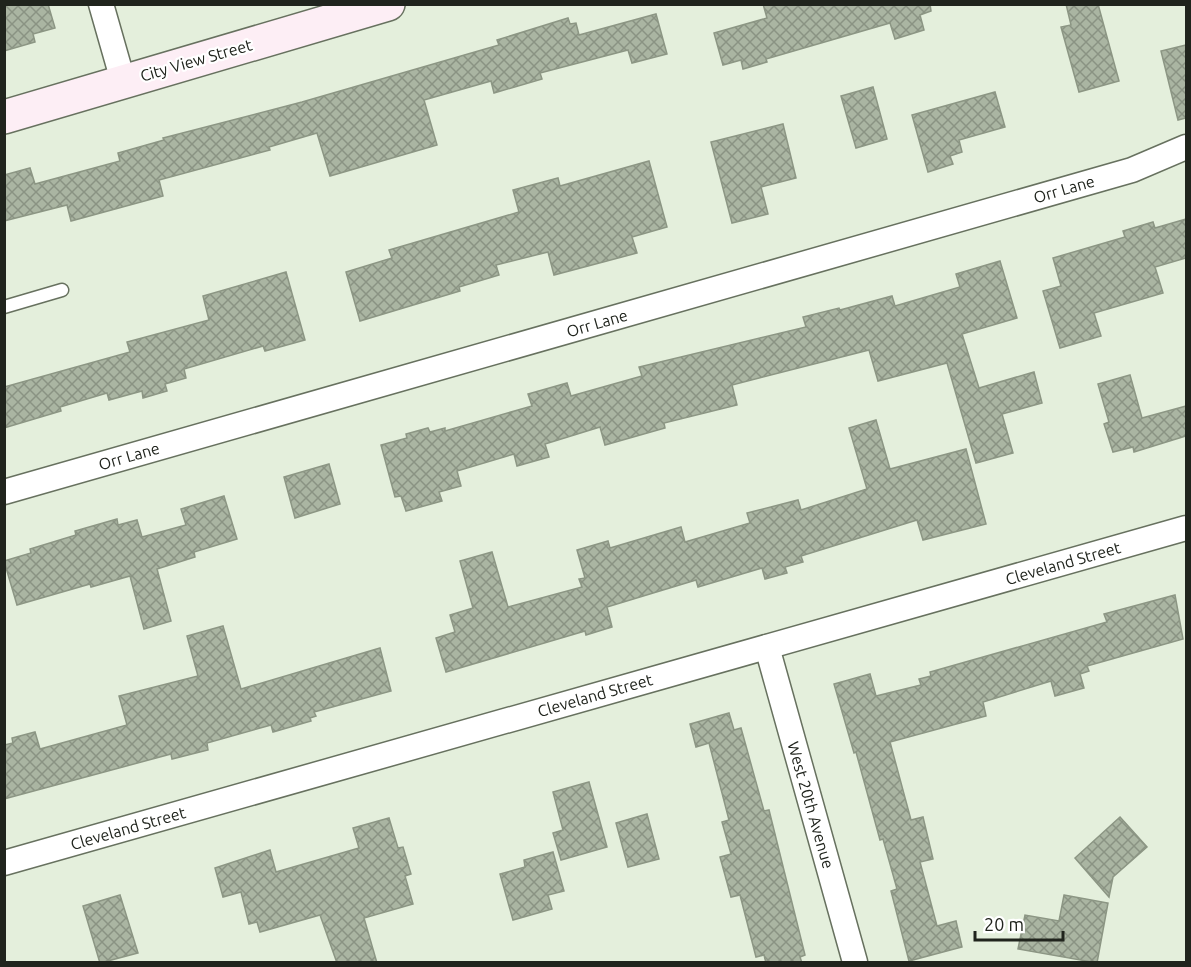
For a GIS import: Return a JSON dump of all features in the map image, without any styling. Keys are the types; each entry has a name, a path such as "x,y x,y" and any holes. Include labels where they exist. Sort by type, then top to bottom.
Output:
{"street":[{"path":"101,4 123,81"},
{"name":"City View Street","path":"4,117 388,4"},
{"name":"Orr Lane","path":"4,492 1131,170 1186,147"},
{"name":"Cleveland Street","path":"4,863 1186,528"},
{"name":"West 20th Avenue","path":"767,647 855,963"}],"lane":[{"path":"4,307 62,290"}],"building":[{"path":"4,4 48,4 55,28 33,34 35,42 4,51"},
{"path":"763,4 930,4 931,11 920,15 924,30 895,39 890,23 766,59 767,62 743,69 741,60 723,65 714,33 767,18"},
{"path":"1066,4 1098,4 1119,81 1079,92 1061,27 1071,25"},
{"path":"656,14 667,54 632,63 628,50 540,73 542,79 494,93 491,81 424,100 437,145 330,176 317,133 269,147 270,150 159,180 163,196 71,221 67,205 4,221 4,175 30,168 35,184 120,161 118,153 164,140 163,138 302,102 499,45 497,40 568,18 570,24 576,23 579,35"},
{"path":"1186,45 1186,118 1178,120 1161,51"},
{"path":"873,87 887,139 856,148 841,96"},
{"path":"995,92 1005,127 959,140 962,152 950,156 953,164 928,172 912,115"},
{"path":"783,124 796,178 761,187 768,214 732,223 711,142"},
{"path":"649,161 667,227 632,237 637,253 554,275 548,252 496,265 499,275 459,287 460,291 360,321 346,272 392,258 389,250 519,212 513,190 558,178 560,186"},
{"path":"1186,219 1186,258 1155,267 1163,293 1094,313 1101,336 1060,348 1043,291 1061,286 1053,258 1125,237 1123,231 1153,222 1155,228"},
{"path":"1000,261 1017,318 962,334 979,388 1034,372 1042,403 1002,414 1013,453 976,463 947,363 878,381 869,350 732,385 737,405 664,423 665,428 605,445 600,427 545,444 549,457 517,466 514,454 457,471 461,486 439,492 442,501 406,511 401,496 395,497 381,445 407,438 406,434 428,428 430,432 445,428 445,431 532,406 528,394 567,383 571,396 642,376 639,367 806,327 803,317 892,296 895,306 960,287 956,274"},
{"path":"286,272 305,340 265,351 263,346 184,369 186,378 165,384 167,391 143,398 142,391 109,400 107,393 60,407 61,411 4,428 4,387 130,352 127,342 209,320 203,296"},
{"path":"1130,375 1142,418 1186,406 1186,436 1134,452 1133,447 1113,452 1104,424 1109,422 1098,384"},
{"path":"876,420 890,469 966,449 986,524 923,540 917,520 801,556 803,562 785,567 787,573 765,579 762,568 698,587 696,580 607,607 612,627 586,635 585,631 446,672 436,638 455,632 450,615 473,608 460,561 492,552 508,607 582,587 579,579 585,578 577,550 608,541 610,548 681,527 685,542 750,523 747,513 798,500 801,510 867,489 849,428"},
{"path":"329,464 340,504 295,518 284,477"},
{"path":"224,496 237,539 194,552 195,557 157,569 171,621 144,629 130,576 91,587 90,584 17,605 4,561 31,553 30,549 76,535 75,531 117,519 118,525 137,520 142,537 186,525 181,509"},
{"path":"1175,595 1183,639 1087,666 1089,671 1080,674 1084,688 1055,696 1051,681 983,702 986,716 890,742 911,820 923,817 933,859 920,862 937,926 956,921 962,947 909,961 891,891 897,889 883,839 880,840 856,752 854,753 834,684 870,674 876,696 921,685 919,679 931,676 930,672 1107,622 1104,614"},
{"path":"223,626 241,689 380,648 391,691 314,712 316,716 310,718 311,721 273,732 271,725 207,743 208,750 172,759 171,754 4,799 4,745 13,743 12,738 35,732 40,749 127,725 119,696 198,676 187,636"},
{"path":"729,713 734,730 741,728 764,811 769,810 805,955 800,957 802,963 766,963 764,955 756,957 740,895 731,897 720,857 731,854 722,822 729,820 709,743 696,747 690,724"},
{"path":"589,782 607,847 561,860 553,833 563,830 553,792"},
{"path":"647,814 659,859 628,867 616,823"},
{"path":"1120,817 1147,847 1113,877 1109,897 1075,858"},
{"path":"389,818 398,848 403,847 411,874 405,876 413,904 364,918 377,963 337,963 320,915 260,932 257,922 249,924 241,892 223,897 215,868 270,850 276,872 359,848 353,828"},
{"path":"553,852 564,891 548,895 552,909 513,920 500,874 525,867 524,860"},
{"path":"120,895 138,953 100,963 83,906"},
{"path":"1064,895 1108,903 1097,963 1018,949 1025,915 1059,921"}]}
